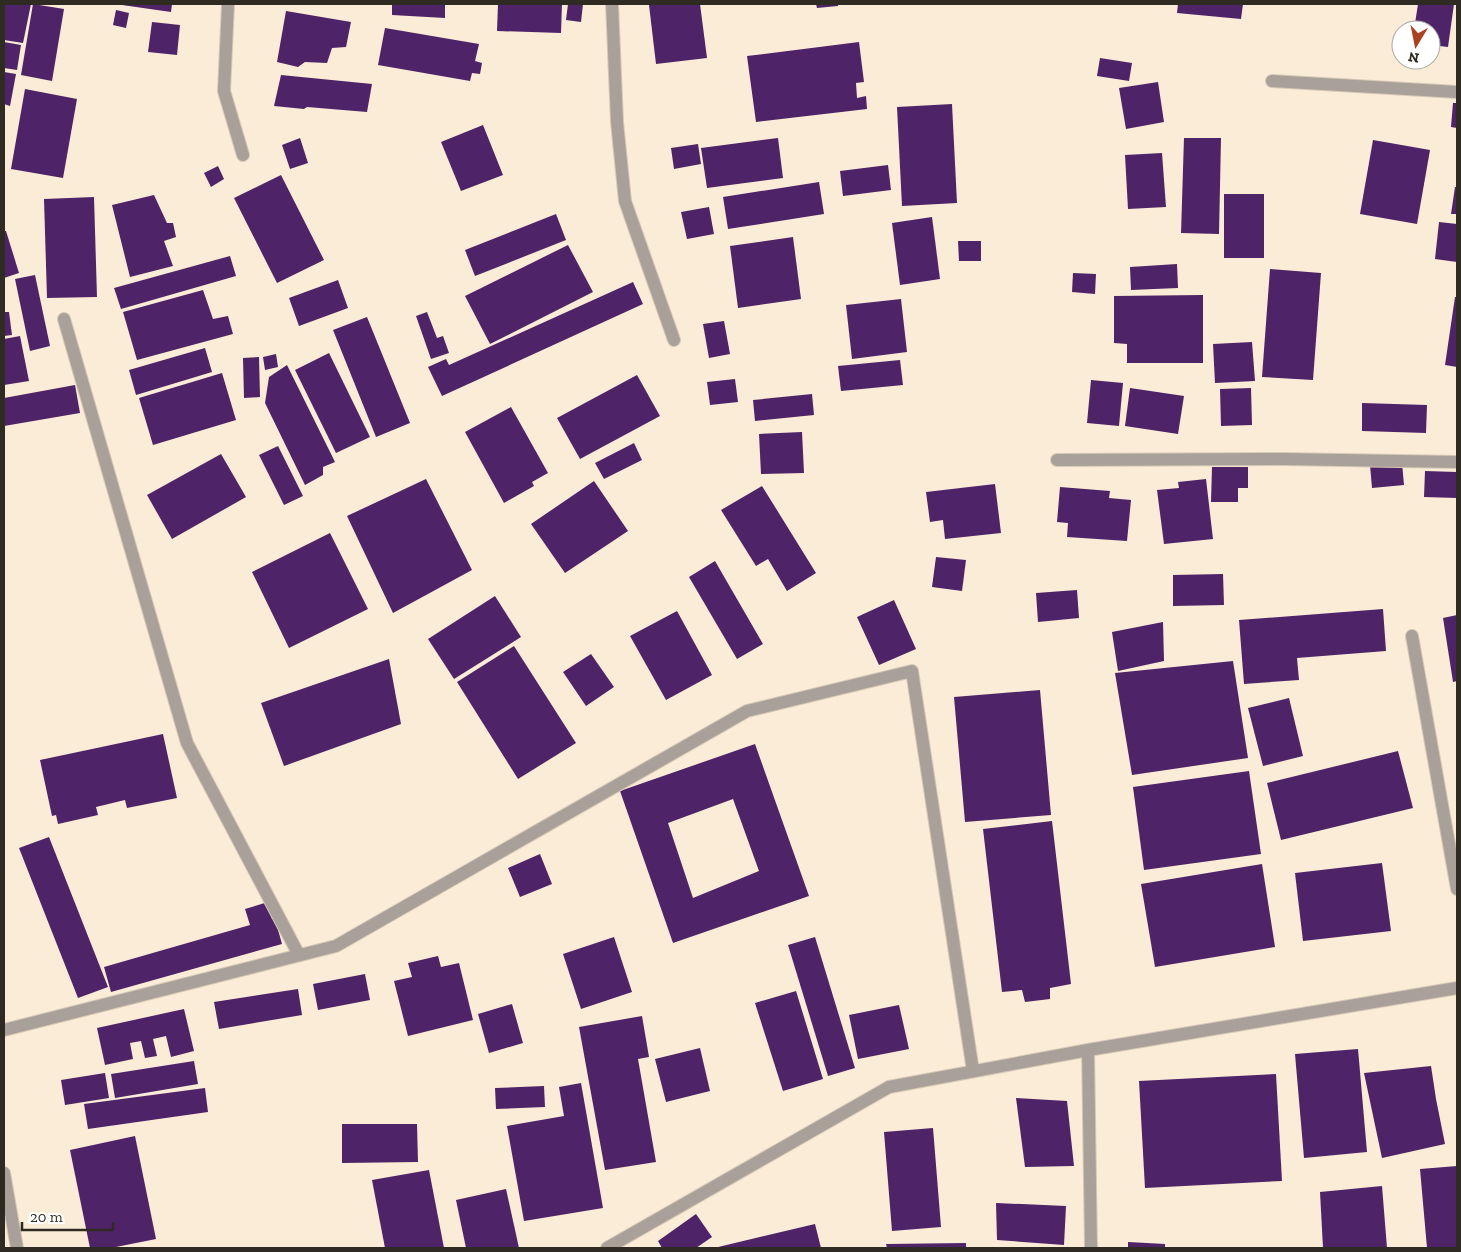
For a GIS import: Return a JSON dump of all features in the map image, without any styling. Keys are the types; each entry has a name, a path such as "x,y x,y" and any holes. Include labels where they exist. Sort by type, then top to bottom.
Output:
{"street":[{"path":"228,4 224,91 243,155"},
{"path":"612,4 617,122 625,201 674,340"},
{"path":"1272,81 1457,92"},
{"path":"64,319 187,742 299,955"},
{"path":"1058,460 1284,459 1457,462"},
{"path":"1412,636 1457,890"},
{"path":"4,1030 336,946 747,712 912,671 973,1071"},
{"path":"607,1248 889,1087 1088,1050 1457,988"},
{"path":"1088,1050 1091,1248"},
{"path":"4,1173 17,1248"}],"building":[{"path":"4,4 31,4 23,43 4,40"},
{"path":"33,4 64,9 52,81 21,75"},
{"path":"115,4 172,4 171,12"},
{"path":"392,4 445,4 445,18 392,15"},
{"path":"498,4 562,4 561,33 497,31"},
{"path":"568,4 583,4 581,22 566,20"},
{"path":"700,4 707,58 656,64 649,5"},
{"path":"816,4 838,4 838,6 817,8"},
{"path":"1178,4 1243,4 1241,19 1177,13"},
{"path":"1418,4 1454,4 1448,47 1441,46 1441,20 1416,20"},
{"path":"116,10 129,13 126,28 113,25"},
{"path":"286,11 351,22 346,47 332,48 327,63 305,62 298,67 277,62"},
{"path":"152,22 180,25 177,55 148,52"},
{"path":"385,28 479,44 475,61 482,63 480,74 472,73 470,81 378,65"},
{"path":"4,42 21,45 17,70 4,68"},
{"path":"859,42 864,82 856,83 857,98 866,96 867,109 756,122 747,56"},
{"path":"1100,58 1132,63 1129,81 1097,76"},
{"path":"4,72 16,74 10,106 4,104"},
{"path":"281,75 372,84 367,112 274,106"},
{"path":"1158,82 1164,122 1126,129 1119,88"},
{"path":"25,89 77,99 63,178 11,169"},
{"path":"1453,103 1457,103 1457,128 1451,127"},
{"path":"952,104 957,203 902,206 897,107"},
{"path":"483,125 503,175 461,191 441,142"},
{"path":"300,138 308,163 290,169 282,145"},
{"path":"778,138 783,178 707,188 701,148"},
{"path":"1184,138 1221,138 1219,234 1181,233"},
{"path":"1373,140 1430,150 1417,224 1360,214"},
{"path":"698,144 701,164 674,169 671,148"},
{"path":"1162,153 1166,207 1128,209 1125,155"},
{"path":"888,165 891,190 843,196 840,171"},
{"path":"218,166 224,179 211,187 204,173"},
{"path":"281,175 324,260 277,283 234,198"},
{"path":"819,182 824,214 728,229 723,197"},
{"path":"1455,187 1457,187 1457,214 1451,214"},
{"path":"1224,194 1264,194 1264,258 1224,258"},
{"path":"154,195 167,223 173,223 176,237 164,241 173,266 130,277 112,205"},
{"path":"94,197 97,297 47,298 44,199"},
{"path":"709,207 714,234 687,239 681,212"},
{"path":"556,214 566,240 475,276 465,250"},
{"path":"932,217 940,279 900,285 892,223"},
{"path":"1439,222 1457,224 1457,262 1435,259"},
{"path":"4,231 6,231 19,273 4,278"},
{"path":"793,237 801,299 738,308 730,246"},
{"path":"958,241 981,241 981,261 959,261"},
{"path":"568,245 593,292 490,344 465,296"},
{"path":"230,256 236,276 121,309 114,288"},
{"path":"1177,264 1178,288 1131,290 1130,267"},
{"path":"1270,269 1321,273 1313,380 1262,377"},
{"path":"1073,273 1096,274 1095,294 1072,292"},
{"path":"35,275 50,346 30,351 15,279"},
{"path":"338,280 348,308 299,326 289,298"},
{"path":"633,282 643,304 442,396 428,367 446,359 449,365"},
{"path":"203,290 213,319 228,316 233,334 137,360 123,312"},
{"path":"1203,295 1203,363 1127,363 1127,344 1114,343 1114,296"},
{"path":"1455,297 1457,297 1457,367 1445,365"},
{"path":"901,299 907,352 852,359 846,305"},
{"path":"4,312 9,312 12,335 4,336"},
{"path":"427,312 437,338 443,336 449,353 431,359 416,316"},
{"path":"367,317 410,423 376,437 333,330"},
{"path":"724,321 730,354 709,358 703,324"},
{"path":"20,336 29,381 4,385 4,339"},
{"path":"1252,342 1255,381 1215,383 1213,344"},
{"path":"205,348 212,372 136,395 129,370"},
{"path":"329,353 370,437 336,453 295,370"},
{"path":"276,354 278,367 265,370 263,357"},
{"path":"259,357 260,397 244,398 243,358"},
{"path":"900,360 903,385 841,391 838,366"},
{"path":"287,365 335,462 323,467 323,475 305,485 265,403 269,377"},
{"path":"222,373 236,420 153,445 139,398"},
{"path":"637,375 660,416 580,459 557,418"},
{"path":"735,379 738,402 710,405 707,382"},
{"path":"1091,380 1123,383 1119,426 1087,423"},
{"path":"75,385 80,413 4,426 4,398"},
{"path":"1130,388 1184,396 1178,434 1125,426"},
{"path":"1251,388 1252,425 1221,426 1220,389"},
{"path":"812,394 814,415 755,421 753,400"},
{"path":"1362,403 1427,405 1426,433 1362,431"},
{"path":"511,407 548,473 532,482 534,486 504,503 465,432"},
{"path":"802,432 804,473 761,474 759,434"},
{"path":"634,443 642,460 604,479 595,463"},
{"path":"278,446 303,496 284,505 259,455"},
{"path":"221,454 246,497 172,539 147,495"},
{"path":"1402,463 1404,485 1372,488 1370,465"},
{"path":"1212,467 1248,467 1248,488 1238,488 1238,502 1211,502"},
{"path":"1425,471 1457,472 1457,498 1424,497"},
{"path":"426,479 472,570 393,613 347,516"},
{"path":"1206,479 1213,539 1164,544 1157,490 1179,488 1178,482"},
{"path":"594,481 628,531 565,573 531,524"},
{"path":"995,484 1001,533 945,539 943,520 930,522 926,492"},
{"path":"762,486 816,573 787,591 768,559 756,566 721,510"},
{"path":"1060,487 1110,491 1109,498 1131,500 1127,541 1067,537 1068,523 1057,522"},
{"path":"330,533 368,609 289,648 252,572"},
{"path":"936,557 966,560 962,591 932,587"},
{"path":"715,561 763,644 737,659 689,577"},
{"path":"1223,574 1224,605 1173,606 1173,575"},
{"path":"1077,590 1079,618 1038,622 1036,593"},
{"path":"495,596 521,637 454,679 428,639"},
{"path":"894,600 916,649 879,665 857,617"},
{"path":"1383,609 1386,651 1297,658 1299,680 1244,684 1239,620"},
{"path":"677,611 712,675 666,700 630,636"},
{"path":"1457,615 1457,681 1453,682 1443,618"},
{"path":"1163,622 1164,661 1118,671 1112,632"},
{"path":"514,646 576,743 518,779 457,682"},
{"path":"591,654 614,687 586,706 563,672"},
{"path":"389,659 401,724 284,766 261,703"},
{"path":"1233,661 1248,758 1132,775 1115,673"},
{"path":"1040,690 1051,815 965,822 954,697"},
{"path":"1289,698 1303,756 1263,766 1248,708"},
{"path":"163,734 177,798 127,808 125,800 96,807 98,815 58,824 56,815 52,816 40,760"},
{"path":"755,744 809,896 673,943 620,791","holes":["733,799 759,871 693,898 668,823"]},
{"path":"1398,751 1413,808 1281,840 1267,783"},
{"path":"1249,771 1261,854 1144,870 1133,787"},
{"path":"1052,821 1071,984 1050,988 1050,999 1025,1002 1022,990 1002,992 983,829"},
{"path":"49,837 108,987 78,998 19,848"},
{"path":"540,854 552,884 520,897 508,868"},
{"path":"1382,863 1391,931 1303,941 1295,873"},
{"path":"1262,864 1275,947 1155,967 1141,884"},
{"path":"268,902 272,919 275,919 282,944 111,992 104,967 250,925 245,909"},
{"path":"614,937 632,992 581,1009 563,954"},
{"path":"815,937 855,1068 828,1076 788,945"},
{"path":"438,956 441,967 459,963 473,1020 408,1036 394,981 412,977 408,963"},
{"path":"365,974 370,1000 318,1010 313,984"},
{"path":"298,989 302,1015 219,1029 214,1002"},
{"path":"796,991 823,1079 783,1091 755,1003"},
{"path":"512,1004 523,1043 489,1053 478,1014"},
{"path":"899,1005 909,1049 858,1059 849,1015"},
{"path":"184,1009 194,1051 171,1057 166,1036 153,1039 157,1056 145,1058 141,1041 130,1043 133,1059 105,1065 97,1028"},
{"path":"642,1016 649,1057 638,1059 656,1162 605,1170 579,1027"},
{"path":"700,1048 710,1091 666,1102 655,1059"},
{"path":"1358,1049 1367,1152 1304,1158 1295,1054"},
{"path":"194,1061 198,1084 115,1098 111,1074"},
{"path":"1431,1066 1445,1144 1382,1158 1364,1073"},
{"path":"105,1073 109,1098 65,1105 61,1080"},
{"path":"1276,1074 1282,1181 1145,1188 1139,1081"},
{"path":"581,1083 603,1208 524,1221 507,1126 564,1116 559,1087"},
{"path":"544,1086 545,1107 496,1109 495,1088"},
{"path":"205,1088 208,1112 88,1129 84,1104"},
{"path":"1016,1098 1067,1101 1074,1166 1025,1167"},
{"path":"342,1124 417,1124 418,1162 342,1163"},
{"path":"933,1128 941,1227 892,1231 884,1132"},
{"path":"135,1136 156,1239 111,1248 90,1248 70,1150"},
{"path":"1457,1166 1457,1248 1427,1248 1420,1169"},
{"path":"429,1170 444,1248 385,1248 372,1180"},
{"path":"1382,1186 1387,1248 1323,1248 1320,1192"},
{"path":"506,1189 519,1248 466,1248 456,1200"},
{"path":"996,1203 1066,1206 1064,1245 997,1240"},
{"path":"696,1214 712,1237 696,1248 662,1248 658,1241"},
{"path":"815,1224 821,1248 714,1248"},
{"path":"1128,1242 1165,1244 1165,1248 1128,1248"},
{"path":"966,1243 966,1248 887,1248 886,1244"}]}
